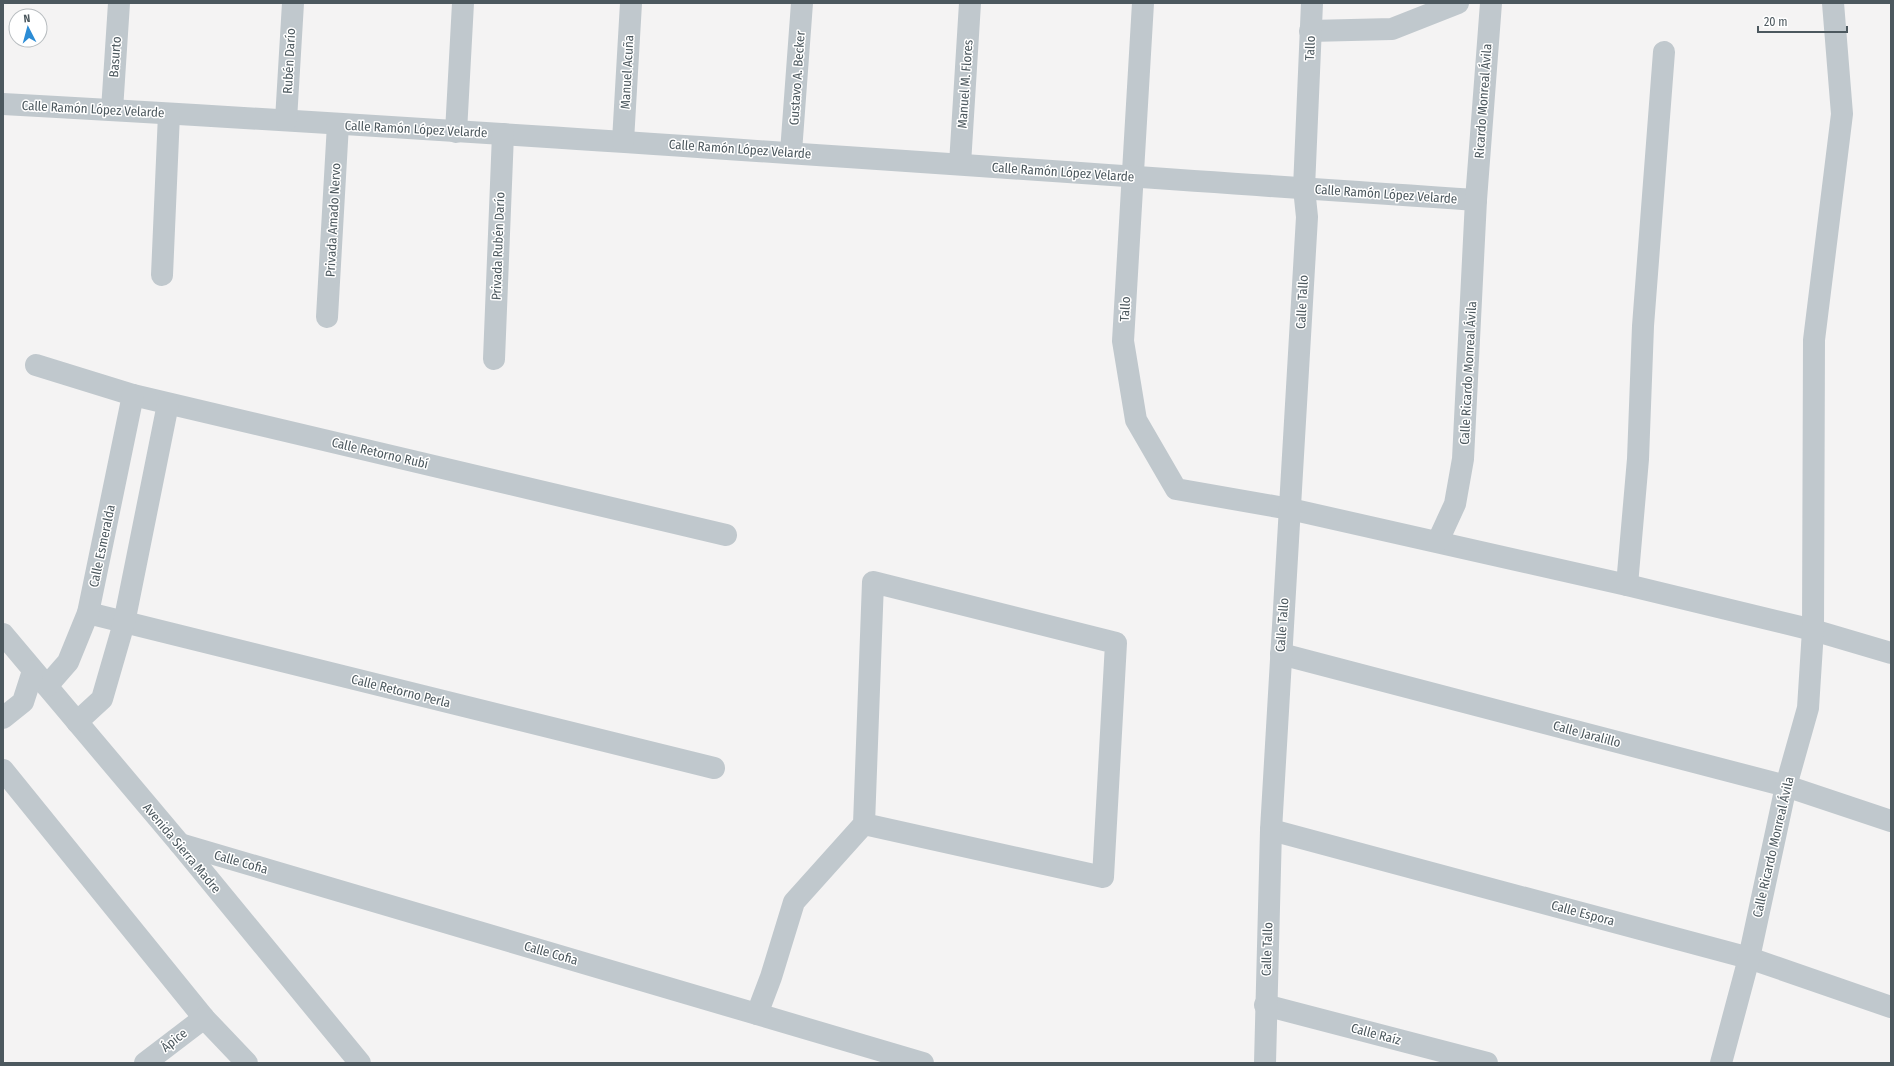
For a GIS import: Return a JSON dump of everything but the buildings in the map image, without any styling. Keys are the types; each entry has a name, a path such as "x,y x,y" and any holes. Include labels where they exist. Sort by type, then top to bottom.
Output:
{"street":[{"name":"Basurto","path":"112,110 119,3"},
{"name":"Rubén Darío","path":"286,120 293,3"},
{"path":"456,132 463,3"},
{"name":"Manuel Acuña","path":"623,141 631,3"},
{"name":"Gustavo A. Becker","path":"791,152 802,3"},
{"name":"Manuel M. Flores","path":"960,164 970,3"},
{"name":"Tallo","path":"1144,3 1123,341 1136,420 1176,489 1290,509 1438,541 1814,630 1891,653"},
{"name":"Tallo","path":"1304,188 1312,3"},
{"path":"1310,31 1392,28 1458,3"},
{"name":"Ricardo Monreal Ávila","path":"1476,200 1491,3"},
{"name":"Calle Ricardo Monreal Ávila","path":"1721,1063 1749,958 1786,786 1808,708 1814,630 1814,340 1842,114 1833,3"},
{"path":"1627,585 1638,459 1643,326 1664,52"},
{"name":"Calle Ramón López Velarde","path":"3,104 623,141 1476,200"},
{"path":"162,275 169,114"},
{"name":"Privada Amado Nervo","path":"328,317 338,124"},
{"name":"Privada Rubén Darío","path":"494,359 503,134"},
{"name":"Calle Tallo","path":"1265,1063 1265,1005 1271,830 1306,217 1304,188"},
{"name":"Calle Ricardo Monreal Ávila","path":"1438,541 1455,504 1463,459 1476,200"},
{"name":"Calle Retorno Rubí","path":"36,365 133,395 168,404 726,535"},
{"name":"Calle Esmeralda","path":"40,678 68,662 88,613 133,395"},
{"path":"77,722 102,699 124,623 168,404"},
{"path":"757,1014 794,902 864,824 873,582 1116,643 1103,877 864,824"},
{"name":"Calle Retorno Perla","path":"88,613 714,768"},
{"name":"Avenida Sierra Madre","path":"3,634 180,844 360,1063"},
{"name":"Calle Jaralillo","path":"1280,654 1786,786 1891,821"},
{"path":"3,718 24,702 40,678"},
{"path":"3,770 204,1018 247,1063"},
{"name":"Calle Espora","path":"1271,830 1749,958 1891,1007"},
{"name":"Calle Cofia","path":"180,844 923,1063"},
{"name":"Calle Raíz","path":"1265,1005 1487,1063"},
{"name":"Ápice","path":"145,1063 204,1018"}]}
